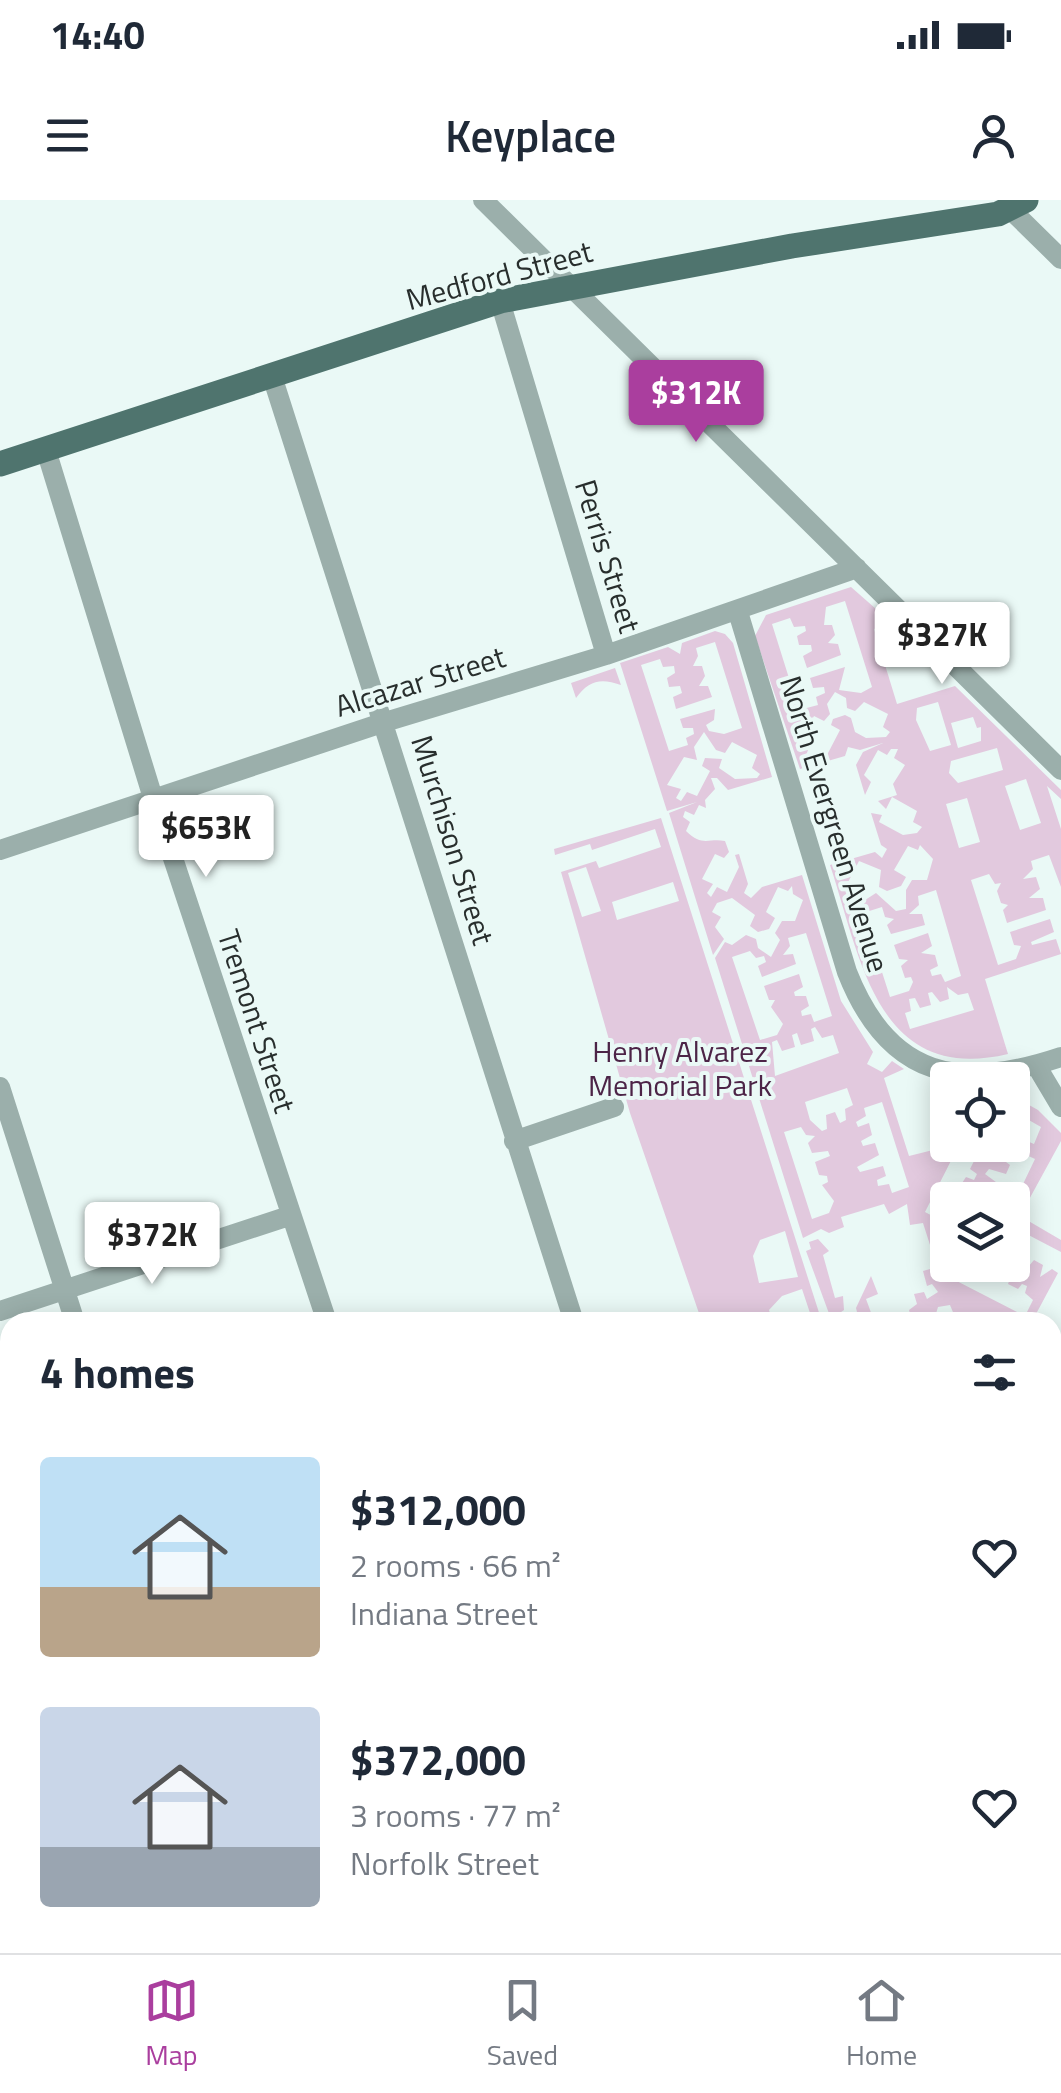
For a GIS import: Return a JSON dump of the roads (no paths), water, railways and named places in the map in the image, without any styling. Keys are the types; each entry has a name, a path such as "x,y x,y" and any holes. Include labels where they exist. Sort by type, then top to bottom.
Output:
{"main road":[{"name":"Medford Street","path":"0,464 500,301 1018,205"}],"street":[{"path":"482,200 1061,770"},
{"path":"1018,205 1061,260"},
{"name":"Perris Street","path":"500,301 606,656"},
{"name":"Murchison Street","path":"272,376 571,1312"},
{"name":"Tremont Street","path":"46,450 153,798 288,1216 323,1312"},
{"name":"Alcazar Street","path":"0,850 384,722 606,656 858,568"},
{"name":"North Evergreen Avenue","path":"738,612 860,1005 888,1042 924,1065 973,1076 1061,1057"},
{"path":"1036,1065 1061,1106"},
{"path":"0,1087 72,1312"},
{"path":"514,1140 614,1107"},
{"path":"0,1310 288,1216"}],"park label":[{"name":"Henry Alvarez Memorial Park","path":"680,1068"}]}
